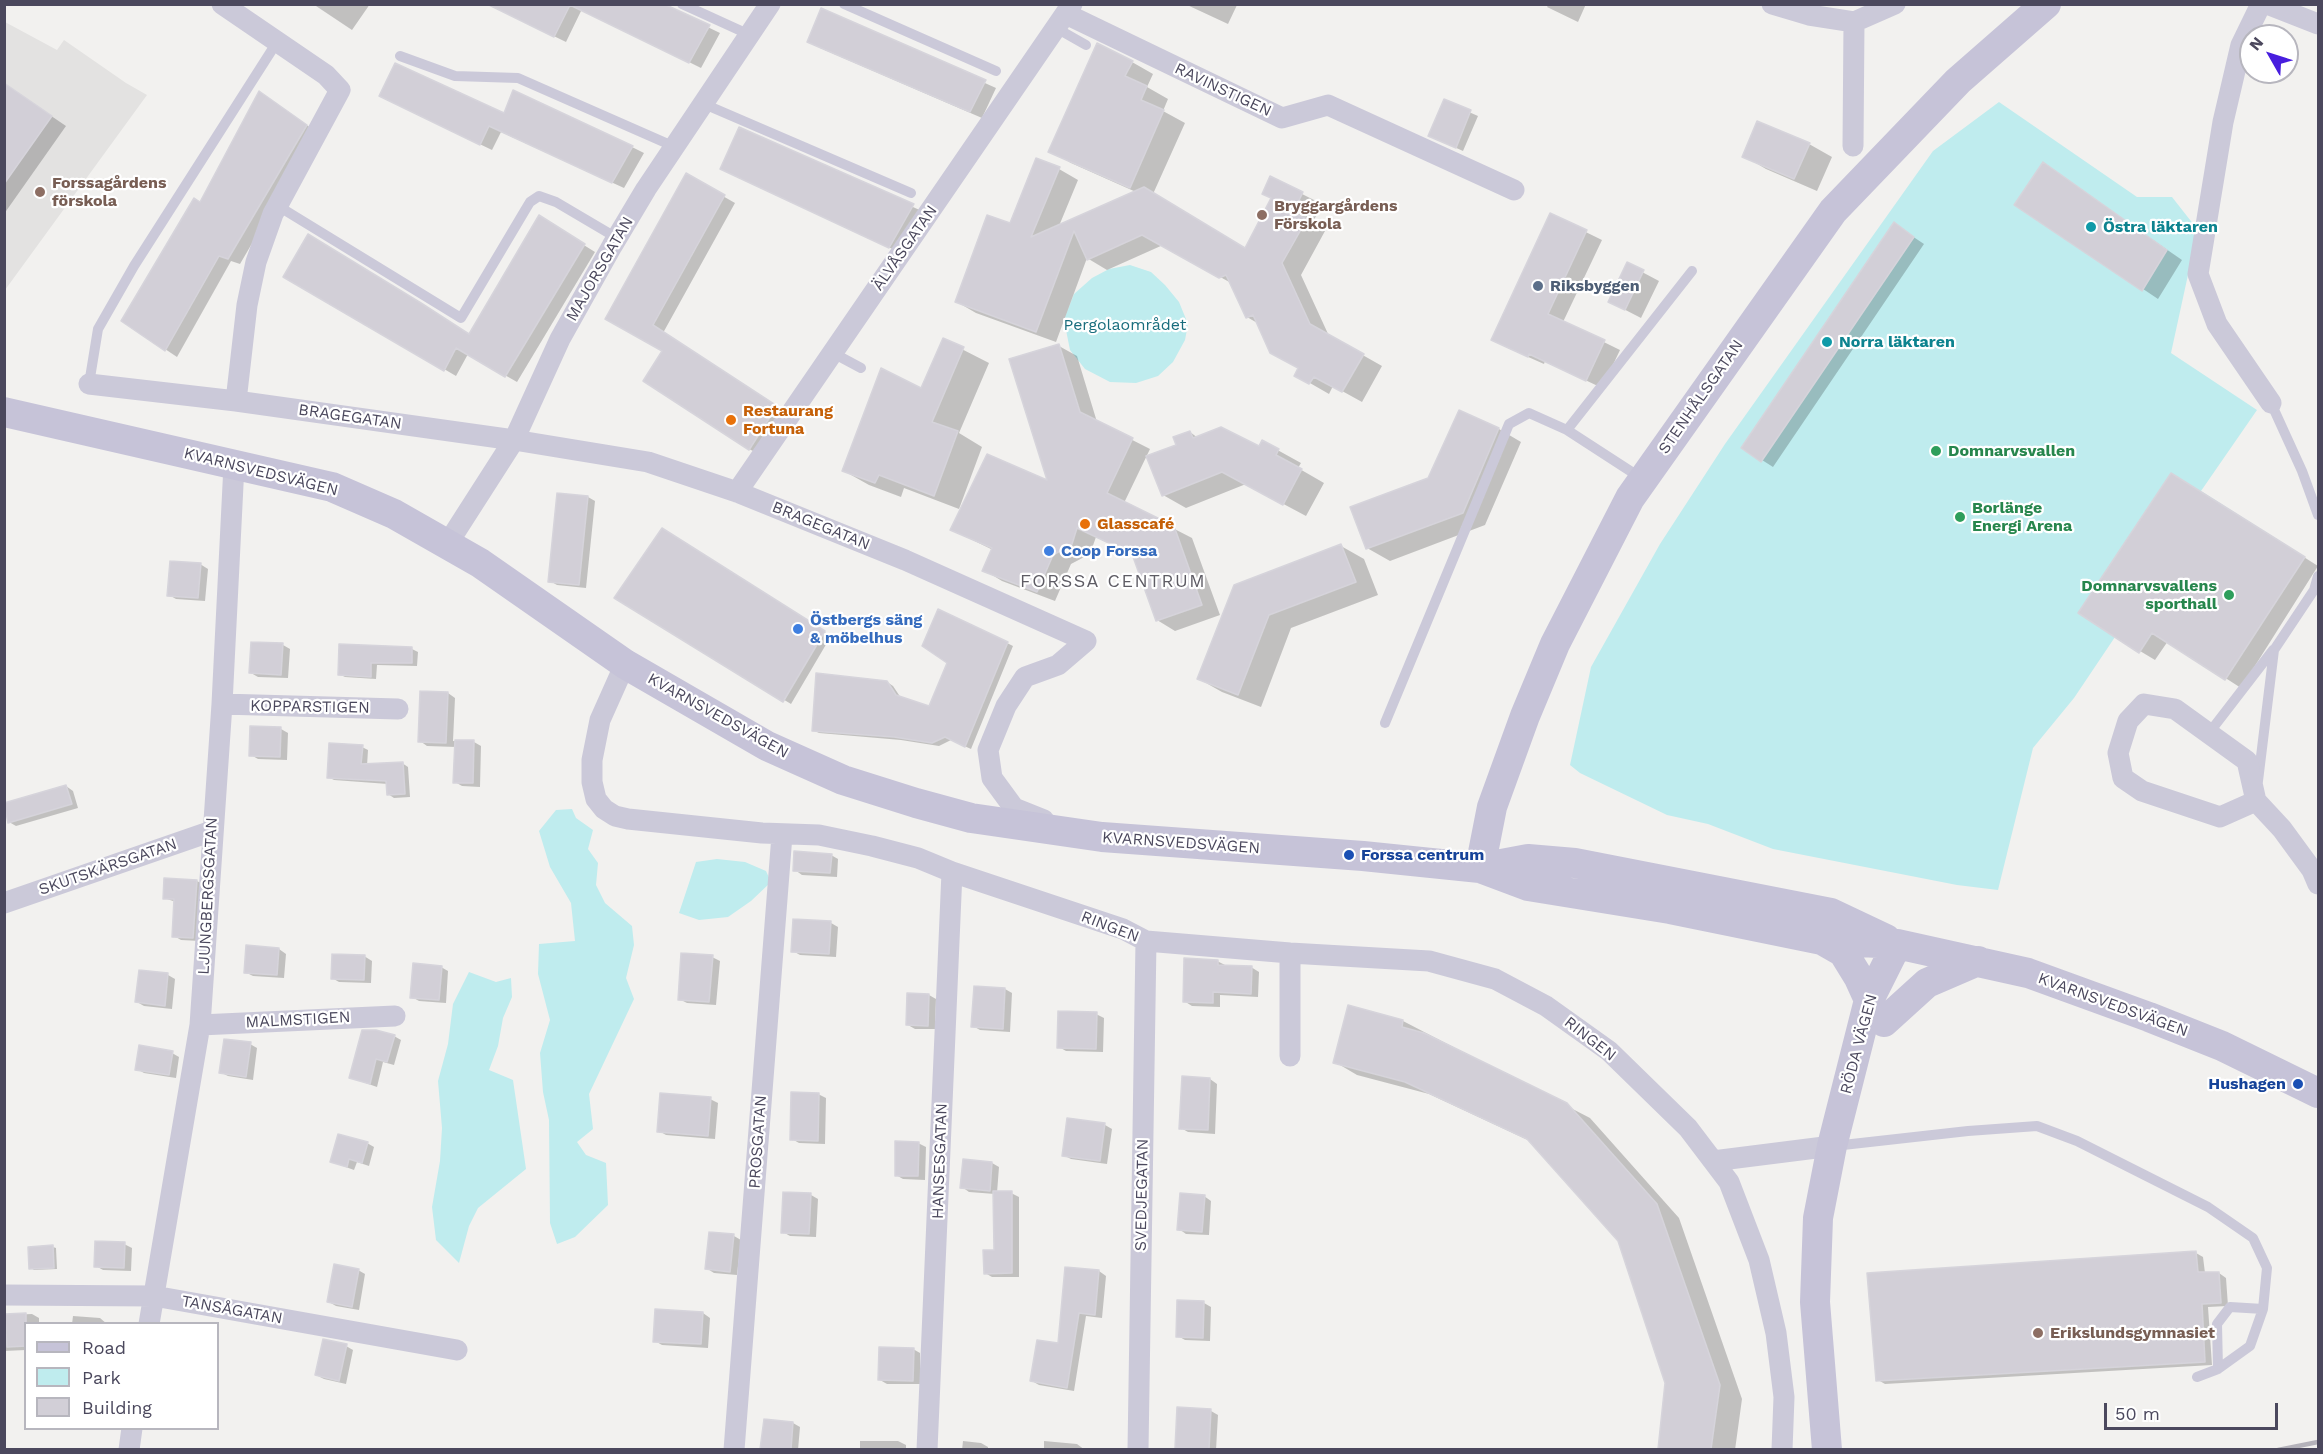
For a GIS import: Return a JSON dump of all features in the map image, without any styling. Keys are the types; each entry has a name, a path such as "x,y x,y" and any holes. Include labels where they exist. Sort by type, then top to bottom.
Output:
{"street":[{"path":"222,4 326,75 340,90 278,206 256,261 247,305 236,401"},
{"name":"MAJORSGATAN","path":"448,543 514,440 560,339 617,238 770,4"},
{"path":"1772,4 1809,15 1854,22 1895,4"},
{"name":"STENHÅLSGATAN","path":"1480,868 1492,807 1550,654 1630,498 1833,211 1959,81 2046,4"},
{"path":"2261,4 2241,45 2225,111 2198,274 2217,324 2271,403"},
{"path":"2267,4 2319,24"},
{"name":"RAVINSTIGEN","path":"1065,16 1282,118 1329,105 1514,190"},
{"name":"ÄLVÅSGATAN","path":"737,492 1065,16"},
{"path":"1853,146 1854,22"},
{"name":"BRAGEGATAN","path":"89,384 236,401 514,440 648,462 737,492 905,560 1086,641 1058,665 1025,677 1006,706 988,750 993,778 1014,808 1102,837"},
{"name":"KVARNSVEDSVÄGEN","path":"4,412 332,488 394,513 448,543 625,664 766,746 843,780 970,818 1102,837 1363,856 1480,868 1528,886 1670,909 1822,940 1897,944 2028,973 2222,1046 2319,1093"},
{"name":"LJUNGBERGSGATAN","path":"149,1322 200,1025 222,705 234,465"},
{"name":"RINGEN","path":"625,664 600,720 592,760 592,782 596,799 604,809 615,816 782,835 819,835 918,858 952,872 1112,926 1146,941 1290,953 1429,961 1495,979 1546,1006 1609,1052 1688,1128 1729,1182 1759,1260 1776,1333 1784,1397 1782,1449"},
{"path":"2256,801 2220,817 2142,791 2123,778 2118,753 2128,721 2144,704 2175,709 2247,761 2256,801 2282,829 2312,870 2319,884"},
{"name":"KOPPARSTIGEN","path":"222,705 398,709"},
{"name":"SKUTSKÄRSGATAN","path":"4,903 212,831"},
{"name":"PROSGATAN","path":"734,1449 782,835"},
{"name":"KVARNSVEDSVÄGEN","path":"1480,868 1528,859 1575,863 1831,913 1897,944"},
{"name":"HANSESGATAN","path":"927,1449 952,872"},
{"path":"1822,940 1843,952 1876,1011 1927,983 1978,961"},
{"name":"SVEDJEGATAN","path":"1138,1449 1146,941"},
{"name":"RÖDA VÄGEN","path":"1827,1449 1815,1302 1818,1218 1833,1146 1897,944"},
{"path":"1290,953 1290,1056"},
{"name":"MALMSTIGEN","path":"200,1025 395,1016"},
{"path":"1713,1161 1833,1146"},
{"name":"TANSÅGATAN","path":"4,1295 154,1296 457,1350"},
{"path":"129,1449 132,1430"}],"lane":[{"path":"682,4 750,34"},
{"path":"844,4 996,71"},
{"path":"1065,16 1086,45"},
{"path":"89,384 98,329 134,266 277,42"},
{"path":"400,56 455,76 518,78 675,147"},
{"path":"704,104 911,193"},
{"path":"278,206 461,318 530,202 539,196 556,202 617,238"},
{"path":"1567,430 1692,271"},
{"path":"833,353 861,368"},
{"path":"2271,403 2319,515"},
{"path":"1385,723 1509,424 1528,413 1567,430 1643,479"},
{"path":"2210,734 2274,650 2314,590 2319,576"},
{"path":"2256,801 2274,650"},
{"path":"1833,1146 2037,1126 2077,1141 2208,1207 2253,1238 2267,1268 2263,1309 2250,1346 2218,1369 2197,1377"},
{"path":"2218,1369 2217,1324 2230,1307 2263,1309"}],"shaded area":[{"name":"Forssagårdens förskola","path":"5,22 57,50 64,40 147,95 5,290"}],"green space":[{"name":"Borlänge Energi Arena","path":"1999,102 2137,197 2172,197 2194,225 2196,238 2171,353 2257,410 2201,491 2305,557 2225,680 2153,633 2139,653 2115,637 2074,698 2033,748 1998,890 1957,885 1773,849 1708,824 1667,815 1580,773 1570,765 1591,667 1660,544 1725,444 1933,151"},
{"name":"Pergolaområdet","path":"1130,265 1151,272 1165,285 1179,302 1188,324 1185,340 1173,362 1158,376 1136,383 1110,382 1085,369 1070,350 1064,320 1074,294 1092,278 1109,269"},
{"path":"572,809 576,818 593,830 588,849 598,863 596,885 605,903 632,926 634,945 626,978 634,999 589,1094 593,1129 577,1142 586,1155 606,1163 608,1205 575,1237 557,1244 550,1223 549,1120 543,1092 540,1053 550,1020 538,974 539,944 575,941 571,903 550,867 539,831 556,810"},
{"path":"717,859 745,862 766,871 771,882 751,901 728,917 699,920 679,913 696,862"},
{"path":"469,972 496,982 511,978 512,997 503,1018 498,1046 489,1070 513,1080 526,1169 478,1208 469,1226 459,1263 436,1240 432,1207 440,1161 442,1128 438,1081 448,1044 453,1004"}],"building":[{"path":"487,4 664,4 710,25 689,63 570,5 554,37"},
{"path":"821,8 986,80 970,112 807,42"},
{"path":"1097,43 1133,61 1125,76 1147,86 1141,100 1164,110 1130,188 1048,152"},
{"path":"395,63 504,113 513,90 633,146 612,183 489,126 480,145 379,96"},
{"path":"4,83 52,116 4,184"},
{"path":"259,91 307,125 228,259 219,256 165,351 121,321 194,198 200,202"},
{"path":"1444,99 1471,110 1456,148 1428,136"},
{"path":"1757,121 1810,143 1794,179 1742,157"},
{"path":"739,127 914,204 889,248 720,169"},
{"path":"1036,158 1060,167 1031,237 1144,187 1245,248 1271,198 1262,194 1270,176 1303,192 1293,213 1307,219 1282,263 1310,324 1364,354 1342,392 1314,377 1309,384 1294,376 1298,368 1270,353 1253,315 1246,318 1226,275 1219,278 1142,235 1087,260 1074,231 1036,332 955,302 987,215 1010,223"},
{"name":"Östra läktaren","path":"2043,162 2167,250 2142,291 2014,205"},
{"path":"686,173 725,195 653,325 777,406 749,450 643,381 662,351 605,319"},
{"name":"Riksbyggen","path":"1550,213 1587,230 1548,314 1605,340 1586,381 1529,354 1528,357 1491,340"},
{"path":"539,215 585,244 505,377 456,348 444,371 283,277 308,234 469,334"},
{"name":"Norra läktaren","path":"1894,222 1914,237 1761,462 1741,448"},
{"path":"1627,262 1644,270 1625,310 1608,302"},
{"path":"943,338 964,347 932,422 958,431 934,496 879,475 875,483 842,471 881,368 921,388"},
{"path":"1059,344 1080,412 1133,438 1107,493 1174,526 1202,605 1156,621 1132,554 1077,528 1072,544 1053,555 1037,592 982,571 992,548 950,530 987,454 1047,480 1009,359"},
{"path":"1459,410 1499,428 1463,513 1366,549 1350,507 1428,478"},
{"path":"1221,427 1259,446 1262,440 1279,449 1276,455 1302,469 1283,505 1222,472 1162,496 1146,456 1176,445 1173,437 1190,431 1193,438"},
{"path":"2171,473 2305,557 2225,680 2152,633 2139,653 2078,613"},
{"path":"557,493 588,496 579,585 548,582"},
{"path":"662,528 825,631 783,702 614,598"},
{"path":"1341,544 1356,582 1269,615 1238,695 1197,679 1234,585"},
{"path":"170,561 201,563 198,598 167,596"},
{"path":"938,609 1008,642 965,747 945,737 932,743 894,737 812,731 816,673 887,681 896,695 929,706 947,663 922,646"},
{"path":"251,642 283,643 281,675 249,673"},
{"path":"339,644 412,647 412,663 371,663 371,677 338,675"},
{"path":"420,691 448,692 446,743 418,742"},
{"path":"250,726 281,727 280,757 249,756"},
{"path":"455,740 474,740 473,783 453,783"},
{"path":"329,743 363,745 361,764 403,762 405,794 387,795 386,781 327,778"},
{"path":"66,785 72,804 8,823 4,803"},
{"path":"794,851 832,854 830,873 793,871"},
{"path":"164,878 197,880 193,938 172,937 174,899 163,899"},
{"path":"793,919 831,921 829,954 791,952"},
{"path":"246,945 279,948 277,975 244,973"},
{"path":"681,953 713,955 709,1002 678,1000"},
{"path":"332,954 365,955 364,980 331,979"},
{"path":"1184,958 1218,960 1218,965 1252,966 1251,994 1213,992 1213,1003 1183,1002"},
{"path":"413,963 442,966 439,1000 410,998"},
{"path":"139,970 168,973 165,1006 135,1002"},
{"path":"974,986 1005,988 1003,1029 971,1027"},
{"path":"907,993 929,994 928,1026 906,1025"},
{"path":"1348,1005 1403,1020 1402,1027 1424,1033 1567,1103 1657,1204 1720,1385 1711,1449 1658,1449 1665,1383 1618,1241 1527,1139 1405,1082 1333,1063"},
{"path":"1058,1011 1097,1012 1096,1049 1057,1048"},
{"path":"362,1030 376,1030 395,1035 387,1062 376,1059 370,1084 349,1078"},
{"path":"224,1039 251,1042 246,1077 219,1073"},
{"path":"139,1045 173,1051 169,1075 135,1070"},
{"path":"1182,1076 1210,1078 1208,1130 1179,1129"},
{"path":"791,1092 819,1093 818,1141 790,1140"},
{"path":"660,1093 711,1097 708,1136 657,1132"},
{"path":"1067,1118 1105,1123 1100,1161 1062,1156"},
{"path":"338,1134 368,1142 362,1163 349,1159 347,1167 330,1162"},
{"path":"895,1141 919,1142 918,1176 895,1176"},
{"path":"963,1159 992,1162 990,1191 960,1188"},
{"path":"993,1191 1012,1191 1012,1273 984,1274 983,1250 994,1250"},
{"path":"783,1192 811,1193 809,1234 781,1233"},
{"path":"1180,1193 1205,1195 1202,1232 1177,1230"},
{"path":"709,1232 734,1234 730,1272 705,1269"},
{"path":"95,1241 125,1242 124,1268 94,1267"},
{"path":"53,1245 54,1268 29,1269 28,1247"},
{"name":"Erikslundsgymnasiet","path":"2196,1251 2198,1272 2219,1272 2221,1303 2202,1304 2205,1362 1876,1381 1867,1273"},
{"path":"334,1264 359,1269 352,1307 327,1302"},
{"path":"1065,1267 1099,1270 1095,1315 1079,1313 1067,1388 1030,1381 1037,1340 1058,1343"},
{"path":"1177,1300 1204,1301 1203,1338 1176,1337"},
{"path":"655,1309 703,1312 701,1344 653,1342"},
{"path":"26,1313 24,1346 7,1347 5,1314"},
{"path":"323,1339 347,1344 339,1381 315,1375"},
{"path":"879,1347 914,1348 913,1381 878,1380"},
{"path":"1177,1407 1211,1409 1209,1449 1175,1448"},
{"path":"764,1419 793,1422 791,1449 760,1449"}],"railway":[{"path":"2278,1450 2318,1442"}],"place":[{"name":"Forssagårdens förskola","path":"40,192"},
{"name":"Bryggargårdens Förskola","path":"1262,215"},
{"name":"Östra läktaren","path":"2091,227"},
{"name":"Riksbyggen","path":"1538,286"},
{"name":"Norra läktaren","path":"1827,342"},
{"name":"Restaurang Fortuna","path":"731,420"},
{"name":"Domnarvsvallen","path":"1936,451"},
{"name":"Borlänge Energi Arena","path":"1960,517"},
{"name":"Glasscafé","path":"1085,524"},
{"name":"Coop Forssa","path":"1049,551"},
{"name":"Domnarvsvallens sporthall","path":"2229,595"},
{"name":"Östbergs säng & möbelhus","path":"798,629"},
{"name":"Forssa centrum","path":"1349,855"},
{"name":"Hushagen","path":"2298,1084"},
{"name":"Erikslundsgymnasiet","path":"2038,1333"}],"district":[{"name":"FORSSA CENTRUM","path":"1113,582"}]}
